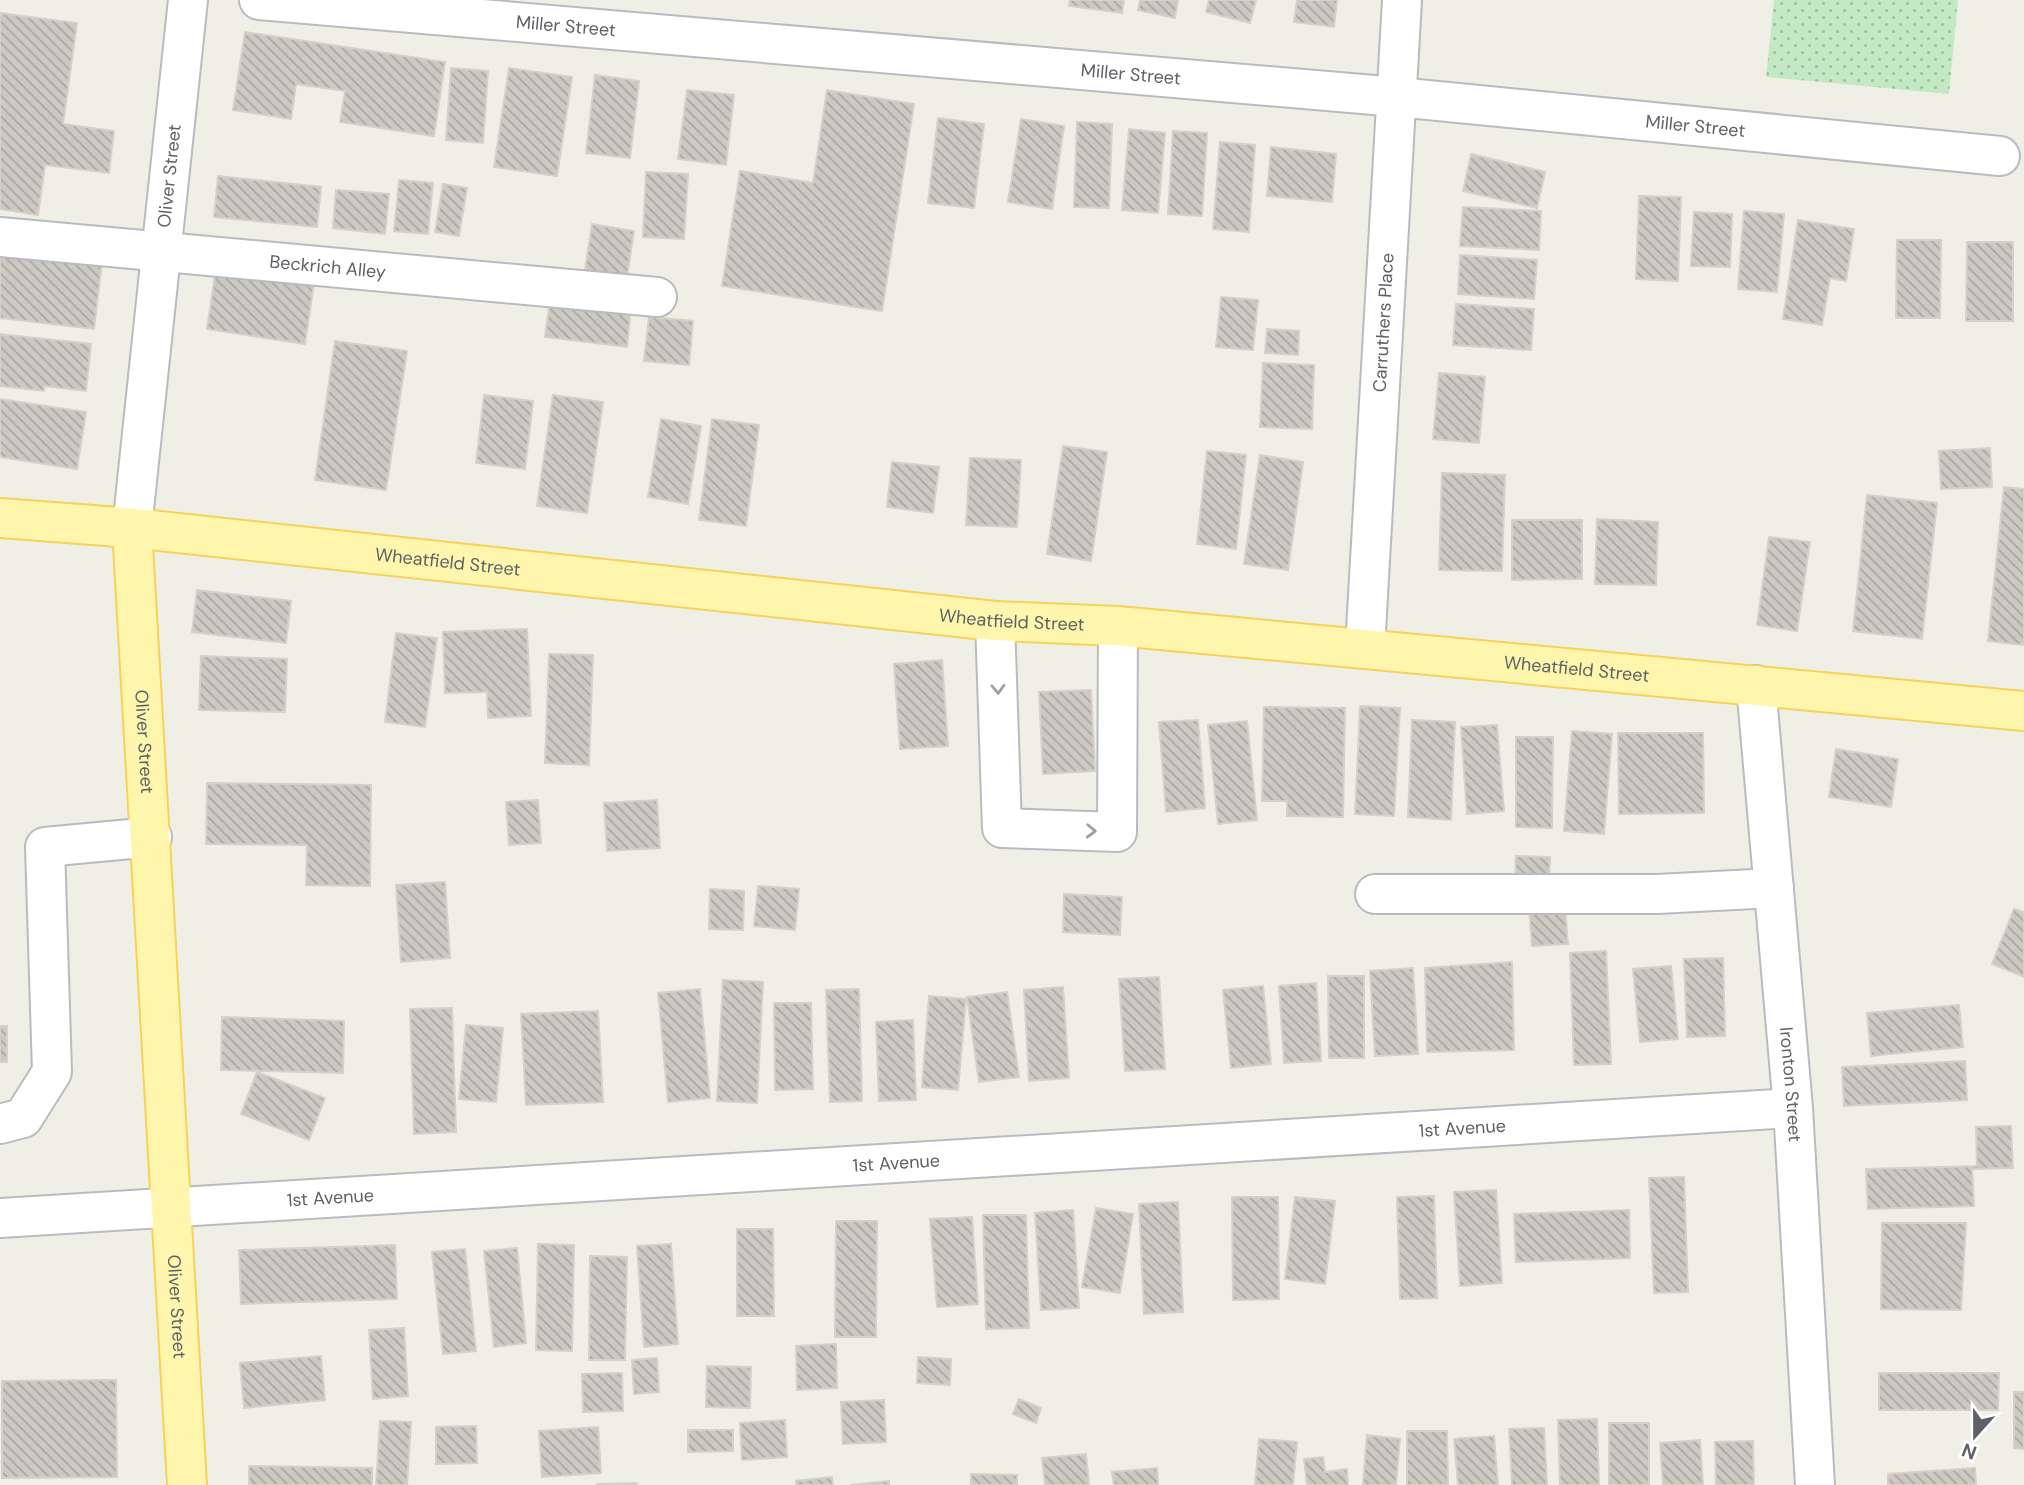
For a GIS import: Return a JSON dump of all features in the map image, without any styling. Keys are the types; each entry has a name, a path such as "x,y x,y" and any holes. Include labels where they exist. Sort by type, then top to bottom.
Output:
{"main road":[{"name":"Wheatfield Street","path":"0,518 132,528 995,621 1118,626 2024,711"},
{"name":"Oliver Street","path":"132,528 152,837 187,1485"}],"street":[{"name":"Oliver Street","path":"132,528 188,0"},
{"name":"Miller Street","path":"260,0 1397,97 2000,156"},
{"name":"Carruthers Place","path":"1366,648 1402,0"},
{"name":"Beckrich Alley","path":"0,237 656,297"},
{"path":"995,621 1002,828 1116,832 1118,626"},
{"name":"Ironton Street","path":"1756,685 1793,1108 1815,1485"},
{"path":"0,1124 23,1118 51,1072 45,847 152,837"},
{"path":"1375,894 1657,894 1774,888"},
{"name":"1st Avenue","path":"0,1218 1793,1108"}],"green space":[{"path":"1774,0 1958,0 1949,94 1766,77"}],"building":[{"path":"1070,0 1124,0 1122,13 1069,6"},
{"path":"1140,0 1178,0 1175,18 1138,10"},
{"path":"1209,0 1256,0 1250,23 1206,12"},
{"path":"1297,0 1337,0 1334,27 1294,22"},
{"path":"0,13 77,23 63,124 114,131 109,173 45,165 38,215 0,209"},
{"path":"245,32 445,62 434,136 340,122 345,91 296,84 291,119 233,110"},
{"path":"451,68 488,71 483,143 446,140"},
{"path":"509,68 572,77 557,176 494,167"},
{"path":"595,75 639,81 630,158 586,153"},
{"path":"687,90 734,95 726,165 678,159"},
{"path":"827,90 914,104 882,311 722,286 740,171 813,183"},
{"path":"938,118 984,124 974,208 928,203"},
{"path":"1021,119 1064,126 1052,209 1008,202"},
{"path":"1077,122 1112,124 1109,208 1074,207"},
{"path":"1129,129 1165,133 1158,213 1122,210"},
{"path":"1173,131 1207,133 1202,216 1168,214"},
{"path":"1220,142 1255,145 1249,232 1213,229"},
{"path":"1271,147 1336,154 1332,202 1267,196"},
{"path":"1471,154 1545,172 1537,208 1463,191"},
{"path":"646,172 688,174 684,239 643,237"},
{"path":"218,176 321,187 317,227 214,217"},
{"path":"399,180 433,183 428,234 394,231"},
{"path":"443,184 467,188 459,236 435,232"},
{"path":"336,190 389,194 385,234 333,228"},
{"path":"1639,196 1681,197 1678,281 1636,279"},
{"path":"1463,207 1541,211 1539,250 1460,246"},
{"path":"1744,211 1784,214 1777,292 1738,289"},
{"path":"1694,212 1732,214 1730,267 1691,266"},
{"path":"1798,220 1854,229 1846,281 1830,278 1822,325 1783,319"},
{"path":"592,224 634,231 627,277 585,270"},
{"path":"1897,240 1941,240 1940,318 1896,318"},
{"path":"1967,242 2013,242 2013,321 1966,321"},
{"path":"0,249 102,262 94,329 0,318"},
{"path":"1460,255 1537,260 1534,299 1458,294"},
{"path":"216,268 314,283 305,344 207,329"},
{"path":"1221,297 1258,300 1253,350 1216,347"},
{"path":"550,300 631,308 627,347 545,337"},
{"path":"1456,304 1534,309 1531,350 1453,345"},
{"path":"649,317 693,321 689,365 644,361"},
{"path":"1267,329 1299,331 1298,355 1265,353"},
{"path":"0,334 91,344 86,391 44,386 44,391 0,386"},
{"path":"335,341 407,351 386,490 315,480"},
{"path":"1263,363 1314,365 1312,429 1260,427"},
{"path":"1439,373 1485,377 1479,443 1433,439"},
{"path":"484,395 533,401 525,469 476,463"},
{"path":"553,395 603,402 587,513 537,506"},
{"path":"0,399 86,412 77,469 0,457"},
{"path":"661,419 701,426 688,504 648,497"},
{"path":"712,419 759,425 746,526 699,520"},
{"path":"1063,446 1107,452 1091,561 1047,554"},
{"path":"1990,448 1992,487 1941,489 1939,451"},
{"path":"1207,451 1246,455 1236,549 1197,544"},
{"path":"1260,455 1303,462 1288,570 1244,564"},
{"path":"970,458 1021,460 1017,527 966,525"},
{"path":"892,462 939,467 933,513 887,507"},
{"path":"1442,473 1505,475 1502,571 1439,570"},
{"path":"2004,487 2024,489 2024,645 1988,641"},
{"path":"1867,495 1937,503 1922,639 1853,631"},
{"path":"1597,519 1658,522 1656,585 1595,584"},
{"path":"1512,520 1582,520 1582,579 1512,580"},
{"path":"1769,537 1810,542 1797,631 1757,625"},
{"path":"197,590 291,601 286,643 192,632"},
{"path":"527,629 531,716 488,718 487,692 445,693 443,632"},
{"path":"396,633 437,638 425,727 385,722"},
{"path":"549,654 593,655 589,765 545,763"},
{"path":"201,656 287,659 285,712 199,710"},
{"path":"942,660 948,746 900,749 894,664"},
{"path":"1091,690 1095,771 1043,774 1039,692"},
{"path":"1360,706 1400,708 1394,816 1355,814"},
{"path":"1264,707 1345,708 1343,817 1287,816 1287,801 1262,801"},
{"path":"1198,720 1205,808 1166,812 1159,722"},
{"path":"1412,720 1455,722 1451,820 1408,817"},
{"path":"1247,721 1257,820 1218,824 1208,725"},
{"path":"1497,725 1504,811 1467,814 1461,727"},
{"path":"1572,731 1612,734 1604,834 1564,831"},
{"path":"1618,733 1703,733 1704,813 1619,814"},
{"path":"1516,737 1553,737 1552,828 1516,827"},
{"path":"1836,749 1898,759 1891,807 1829,797"},
{"path":"207,783 371,785 370,886 306,885 307,845 206,844"},
{"path":"538,800 541,843 509,845 506,802"},
{"path":"657,800 660,848 607,851 604,803"},
{"path":"1516,856 1550,857 1549,883 1515,881"},
{"path":"445,882 450,958 401,962 396,885"},
{"path":"758,886 799,889 795,930 754,926"},
{"path":"710,889 744,891 743,930 709,929"},
{"path":"1064,894 1122,897 1120,935 1063,932"},
{"path":"1565,906 1568,944 1532,946 1529,908"},
{"path":"2014,909 2024,912 2024,977 1992,964"},
{"path":"1606,951 1611,1064 1574,1065 1570,953"},
{"path":"1723,958 1725,1036 1687,1037 1684,959"},
{"path":"1512,962 1514,1050 1427,1052 1425,968"},
{"path":"1671,966 1678,1039 1640,1042 1633,969"},
{"path":"1413,968 1418,1054 1375,1056 1370,971"},
{"path":"1328,976 1364,976 1364,1058 1329,1058"},
{"path":"1159,977 1165,1069 1125,1071 1119,979"},
{"path":"723,980 763,982 757,1103 717,1101"},
{"path":"1316,983 1321,1061 1284,1063 1279,986"},
{"path":"1263,986 1271,1064 1231,1068 1223,990"},
{"path":"1063,987 1069,1078 1029,1081 1024,990"},
{"path":"700,989 710,1098 668,1102 658,993"},
{"path":"859,989 862,1101 830,1102 826,990"},
{"path":"1007,992 1019,1077 979,1082 967,997"},
{"path":"929,996 966,999 958,1090 922,1087"},
{"path":"774,1003 811,1003 813,1089 775,1090"},
{"path":"1959,1005 1963,1047 1871,1056 1867,1013"},
{"path":"452,1008 456,1132 414,1134 410,1009"},
{"path":"598,1011 603,1102 526,1105 521,1014"},
{"path":"222,1017 344,1021 343,1073 221,1070"},
{"path":"913,1020 916,1100 879,1101 876,1022"},
{"path":"466,1025 503,1028 496,1102 459,1099"},
{"path":"0,1026 7,1026 7,1062 0,1062"},
{"path":"1965,1061 1967,1100 1844,1106 1842,1067"},
{"path":"257,1072 325,1098 309,1140 241,1114"},
{"path":"2011,1126 2013,1168 1972,1169 1974,1206 1868,1209 1866,1169 1977,1166 1976,1127"},
{"path":"1684,1177 1688,1292 1654,1293 1649,1178"},
{"path":"1496,1190 1502,1283 1460,1286 1454,1192"},
{"path":"1434,1196 1437,1298 1400,1299 1397,1197"},
{"path":"1232,1197 1278,1197 1279,1299 1233,1300"},
{"path":"1295,1197 1335,1201 1325,1284 1285,1279"},
{"path":"1178,1202 1183,1312 1144,1314 1139,1204"},
{"path":"1096,1208 1133,1214 1120,1293 1082,1287"},
{"path":"1073,1210 1079,1308 1041,1310 1035,1213"},
{"path":"1629,1210 1630,1258 1516,1262 1514,1214"},
{"path":"983,1215 1026,1215 1029,1328 986,1329"},
{"path":"972,1217 978,1304 937,1307 930,1219"},
{"path":"836,1221 877,1221 876,1337 835,1337"},
{"path":"1882,1223 1966,1223 1961,1310 1881,1309"},
{"path":"737,1229 773,1229 774,1316 737,1316"},
{"path":"538,1244 574,1245 572,1351 536,1350"},
{"path":"671,1244 678,1344 644,1347 637,1246"},
{"path":"395,1245 397,1299 241,1304 239,1250"},
{"path":"517,1248 526,1343 494,1347 484,1251"},
{"path":"465,1249 476,1351 443,1354 432,1252"},
{"path":"590,1256 627,1257 625,1360 589,1360"},
{"path":"404,1328 408,1396 373,1399 369,1330"},
{"path":"836,1344 837,1388 797,1390 796,1346"},
{"path":"321,1356 325,1400 244,1408 240,1363"},
{"path":"918,1357 951,1359 950,1385 917,1383"},
{"path":"657,1358 659,1392 634,1394 632,1360"},
{"path":"707,1366 751,1367 750,1408 706,1407"},
{"path":"622,1373 623,1411 583,1412 582,1374"},
{"path":"1879,1373 1999,1373 1998,1410 1879,1410"},
{"path":"116,1380 117,1477 2,1478 2,1381"},
{"path":"2014,1392 2024,1392 2024,1449 2014,1448"},
{"path":"1019,1399 1041,1408 1036,1423 1013,1414"},
{"path":"884,1400 886,1442 843,1444 841,1402"},
{"path":"1597,1419 1599,1485 1560,1485 1558,1420"},
{"path":"785,1420 787,1457 742,1460 740,1423"},
{"path":"380,1421 411,1422 407,1485 376,1485"},
{"path":"1609,1423 1649,1423 1649,1485 1609,1485"},
{"path":"476,1426 477,1463 436,1464 436,1427"},
{"path":"598,1427 601,1473 542,1477 539,1431"},
{"path":"1544,1428 1547,1485 1512,1485 1509,1429"},
{"path":"688,1430 733,1430 733,1451 688,1452"},
{"path":"1407,1431 1447,1431 1448,1485 1407,1485"},
{"path":"1367,1435 1400,1439 1396,1485 1363,1485"},
{"path":"1494,1436 1498,1485 1458,1485 1454,1439"},
{"path":"1259,1439 1297,1442 1293,1485 1255,1485"},
{"path":"1700,1440 1703,1485 1663,1485 1660,1443"},
{"path":"1753,1441 1754,1485 1716,1485 1715,1442"},
{"path":"1086,1454 1089,1485 1045,1485 1042,1458"},
{"path":"1323,1457 1325,1472 1347,1469 1348,1485 1307,1485 1304,1459"},
{"path":"249,1466 372,1468 372,1485 249,1485"},
{"path":"1157,1468 1158,1485 1114,1485 1112,1472"},
{"path":"1975,1468 1976,1485 1888,1485 1888,1474"},
{"path":"971,1474 1017,1475 1017,1485 971,1485"},
{"path":"832,1477 833,1485 796,1485 796,1481"},
{"path":"889,1481 889,1485 850,1485"},
{"path":"597,1484 637,1485 597,1485"}]}
